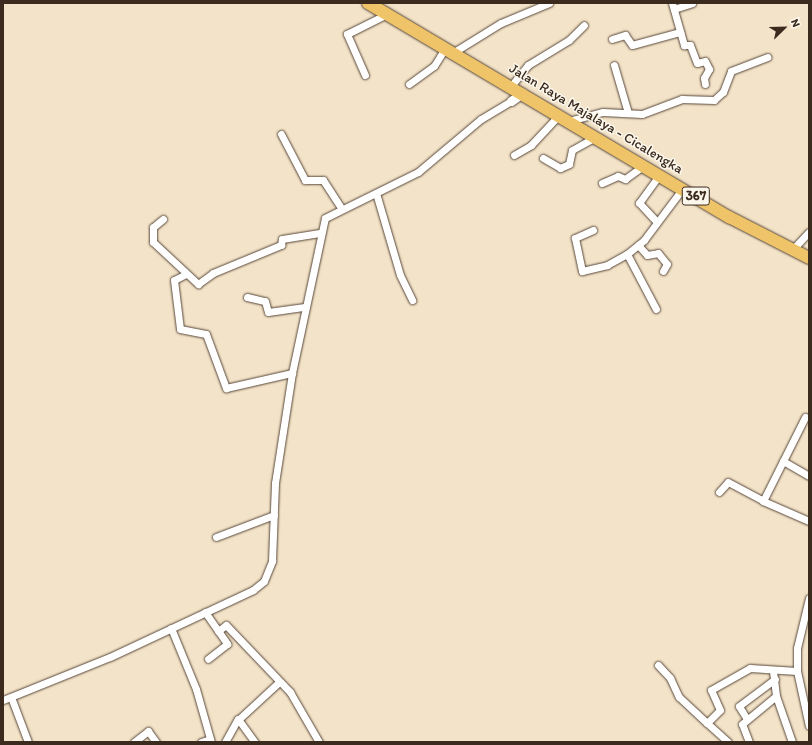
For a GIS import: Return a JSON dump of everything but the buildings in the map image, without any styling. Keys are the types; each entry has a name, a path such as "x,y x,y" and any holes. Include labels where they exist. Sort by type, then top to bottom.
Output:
{"main road":[{"name":"Jalan Raya Majalaya - Cicalengka","path":"368,3 511,86 643,166 809,258"}],"street":[{"path":"410,84 434,66 450,50 501,22 549,3"},
{"path":"692,3 673,6 680,32 697,63 705,61 709,69 704,78 705,84"},
{"path":"365,75 347,34 387,14"},
{"path":"511,86 528,65 569,40 584,25"},
{"path":"612,39 625,36 632,45 680,32"},
{"path":"514,155 572,123 603,112 642,114 677,100 714,100 723,92 731,71 767,57"},
{"path":"614,65 628,113"},
{"path":"3,700 171,628 253,590 264,581 272,561 275,483 292,373 320,233 326,218 341,208 376,193 418,172 481,119 522,93"},
{"path":"281,134 305,180 323,180 341,208"},
{"path":"543,158 560,168 568,164 572,150 595,136"},
{"path":"602,183 619,176 625,179 643,166"},
{"path":"656,221 639,203 659,175"},
{"path":"593,230 576,238 582,271 607,265 638,246 683,188"},
{"path":"376,193 400,275 412,300"},
{"path":"163,220 153,227 153,242 198,284 213,273 282,245 282,239 320,233"},
{"path":"793,249 809,232"},
{"path":"638,246 647,256 658,253 667,264 663,271"},
{"path":"627,254 656,309"},
{"path":"186,274 174,280 180,329 206,334 226,388 292,373"},
{"path":"247,298 265,301 268,312 305,307"},
{"path":"763,501 783,460 808,416"},
{"path":"783,460 809,476"},
{"path":"719,492 728,482 763,501 809,521"},
{"path":"216,537 274,515"},
{"path":"808,602 798,636 797,671 809,726"},
{"path":"205,612 228,644 208,659"},
{"path":"218,631 226,625 300,703 319,742"},
{"path":"171,628 196,689 210,740 201,742"},
{"path":"658,665 670,678 679,696 728,742"},
{"path":"707,723 720,710 711,690 750,668 797,671"},
{"path":"773,670 776,696 792,742"},
{"path":"747,719 739,706 775,679"},
{"path":"225,742 239,718 280,682"},
{"path":"11,696 28,742"},
{"path":"749,742 742,725 747,719 776,696"},
{"path":"239,718 255,742"},
{"path":"134,742 148,731 156,742"}]}
